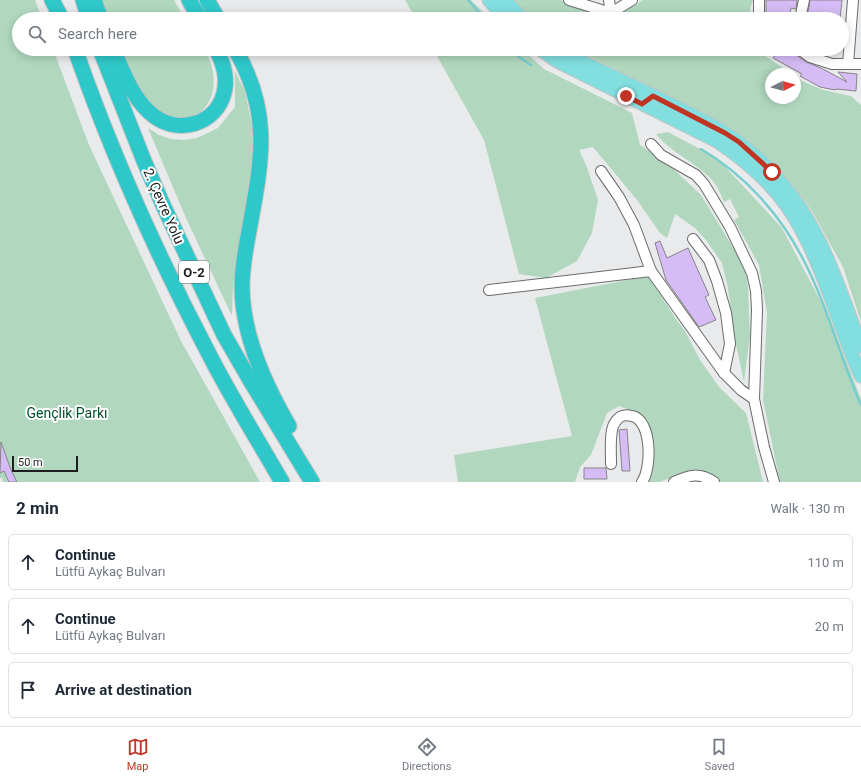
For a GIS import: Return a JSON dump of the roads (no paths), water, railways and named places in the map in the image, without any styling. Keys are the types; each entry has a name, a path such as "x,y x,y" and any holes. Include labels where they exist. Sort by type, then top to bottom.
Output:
{"highway":[{"path":"52,0 59,12"},
{"path":"58,0 61,12"},
{"path":"83,0 87,12"},
{"path":"94,0 98,12"},
{"path":"189,0 196,12"},
{"path":"207,0 214,12"},
{"name":"2. Çevre Yolu","path":"78,56 116,157 161,258 210,357 282,482"},
{"name":"2. Çevre Yolu","path":"103,56 163,206 224,335 312,482"},
{"path":"116,56 134,92 144,107 161,122 182,126 192,125 206,119 220,105 225,92 225,76 220,56"},
{"path":"239,56 248,74 254,91 260,114 261,135 260,168 247,244 242,286 243,305 247,327 256,356 280,411 322,482"}],"main road":[{"path":"489,0 500,12"},
{"path":"504,0 516,12"},
{"path":"550,56 558,61 649,103 709,124 739,142 772,172 790,193 807,218 819,240 861,346"},
{"path":"573,56 736,154 766,181 800,226 814,253 861,376"}],"street":[{"path":"569,0 608,12"},
{"path":"609,0 611,12"},
{"path":"613,12 632,0"},
{"path":"759,0 759,12"},
{"path":"801,12 804,0"},
{"path":"849,51 853,0"},
{"path":"808,56 810,58 832,64 861,64"},
{"path":"848,64 849,56"},
{"path":"651,144 661,155 696,175 704,184 730,227 752,273 756,291 757,310 754,399 764,447 774,482"},
{"path":"601,171 619,197 634,224 651,271 724,373 741,390 754,399"},
{"path":"694,239 709,260 717,281 726,313 730,344 724,373"},
{"path":"489,290 651,271"},
{"path":"611,464 612,429 616,420 622,416 635,416 645,430 648,446 649,465 642,482"},
{"path":"674,482 688,476 700,476 714,482"}],"waterway":[{"path":"468,0 479,12"},
{"path":"518,56 531,65"},
{"path":"701,149 717,159 747,184 773,212 795,244 820,296 861,405"}],"park label":[{"name":"Gençlik Parkı","path":"67,413"}]}
